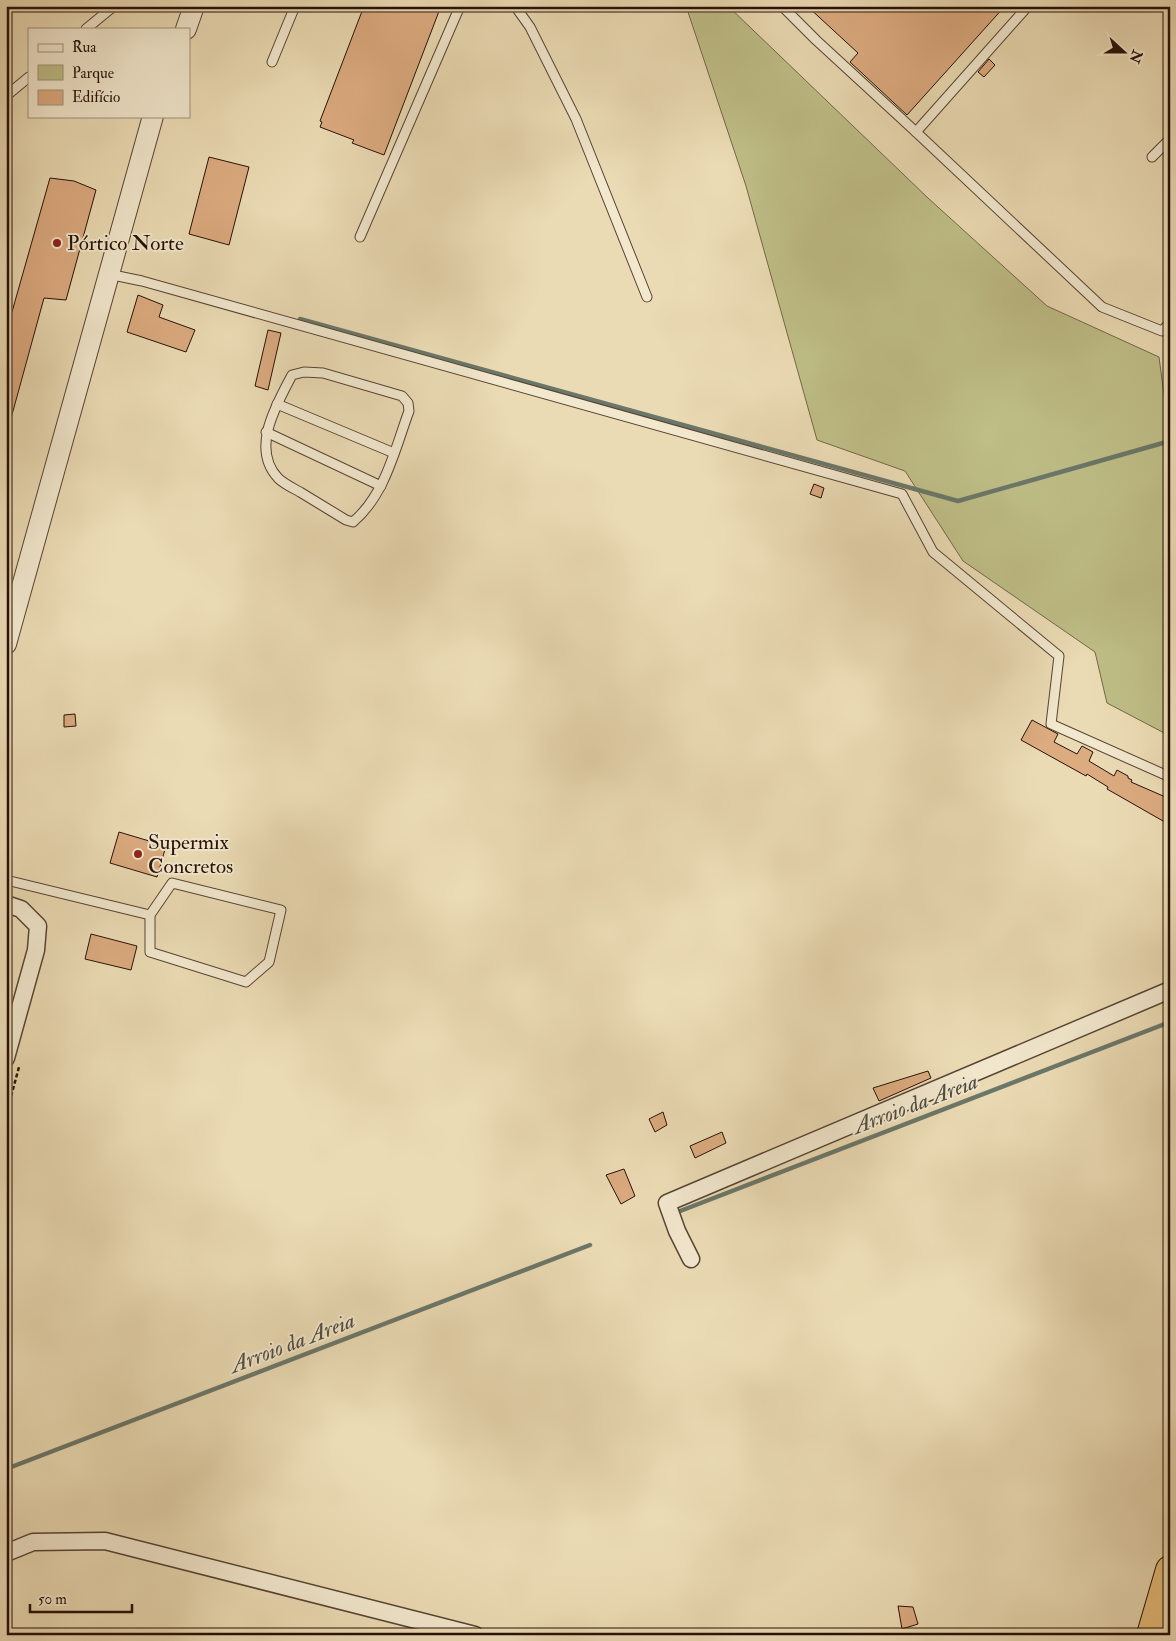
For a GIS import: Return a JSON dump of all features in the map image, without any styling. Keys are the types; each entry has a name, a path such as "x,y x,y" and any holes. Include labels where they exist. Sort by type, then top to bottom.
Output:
{"highway":[{"path":"1151,1635 1170,1570"}],"street":[{"path":"175,28 180,6"},
{"path":"186,28 194,6"},
{"path":"6,644 152,118"},
{"path":"6,904 21,909 38,926 36,950 6,1058"},
{"path":"691,1259 677,1231 667,1203 1170,990"},
{"path":"6,1554 33,1542 105,1541 475,1635"}],"lane":[{"path":"87,28 114,6"},
{"path":"272,62 295,6"},
{"path":"360,237 460,6"},
{"path":"514,6 530,28 576,119 647,297"},
{"path":"782,6 1102,307 1162,331 1170,323"},
{"path":"916,132 1028,6"},
{"path":"6,96 28,78"},
{"path":"1152,157 1170,139"},
{"path":"108,274 142,281 902,494 933,552 1059,656 1051,724 1170,777"},
{"path":"304,372 323,373 402,396 408,403 409,411 381,486 362,515 353,522 346,520 279,479 270,468 266,450 266,432 277,404 292,375 304,372"},
{"path":"277,404 394,453"},
{"path":"266,432 381,486"},
{"path":"6,880 150,915"},
{"path":"172,883 281,910 269,962 246,982 150,952 150,915 172,883"}],"green space":[{"path":"686,6 728,6 928,198 1047,306 1159,357 1170,440 1170,736 1107,703 1095,652 963,561 905,471 817,440 746,186"}],"building":[{"path":"364,6 441,6 384,155 352,143 354,140 320,127 322,122 320,121"},
{"path":"807,6 1005,6 907,115 850,62 858,53"},
{"path":"989,59 995,65 984,77 978,72"},
{"path":"209,157 249,167 229,245 189,234"},
{"name":"Pórtico Norte","path":"50,178 74,181 96,190 66,300 44,298 10,422 6,422 6,333"},
{"path":"138,295 163,305 159,317 195,330 186,352 127,332"},
{"path":"268,330 281,333 268,390 255,386"},
{"path":"814,484 824,488 821,498 810,494"},
{"path":"75,714 76,726 64,727 64,715"},
{"path":"1032,720 1058,734 1054,742 1077,754 1082,746 1093,752 1089,761 1114,776 1117,770 1128,776 1132,780 1131,782 1170,799 1170,825 1107,789 1108,787 1087,774 1086,776 1021,740"},
{"name":"Supermix Concretos","path":"119,832 166,846 157,877 110,863"},
{"path":"91,934 137,946 131,970 85,959"},
{"path":"928,1071 931,1078 879,1101 873,1088"},
{"path":"663,1112 667,1125 655,1132 649,1119"},
{"path":"722,1132 726,1143 695,1158 690,1146"},
{"path":"624,1169 635,1196 621,1204 606,1175"},
{"path":"898,1606 913,1607 918,1624 902,1629"}],"waterway":[{"path":"300,319 958,501 1170,441"},
{"name":"Arroio da Areia","path":"675,1213 1170,1022"},
{"name":"Arroio da Areia","path":"6,1469 590,1245"}],"place":[{"name":"Pórtico Norte","path":"57,243"},
{"name":"Supermix Concretos","path":"138,854"}]}
